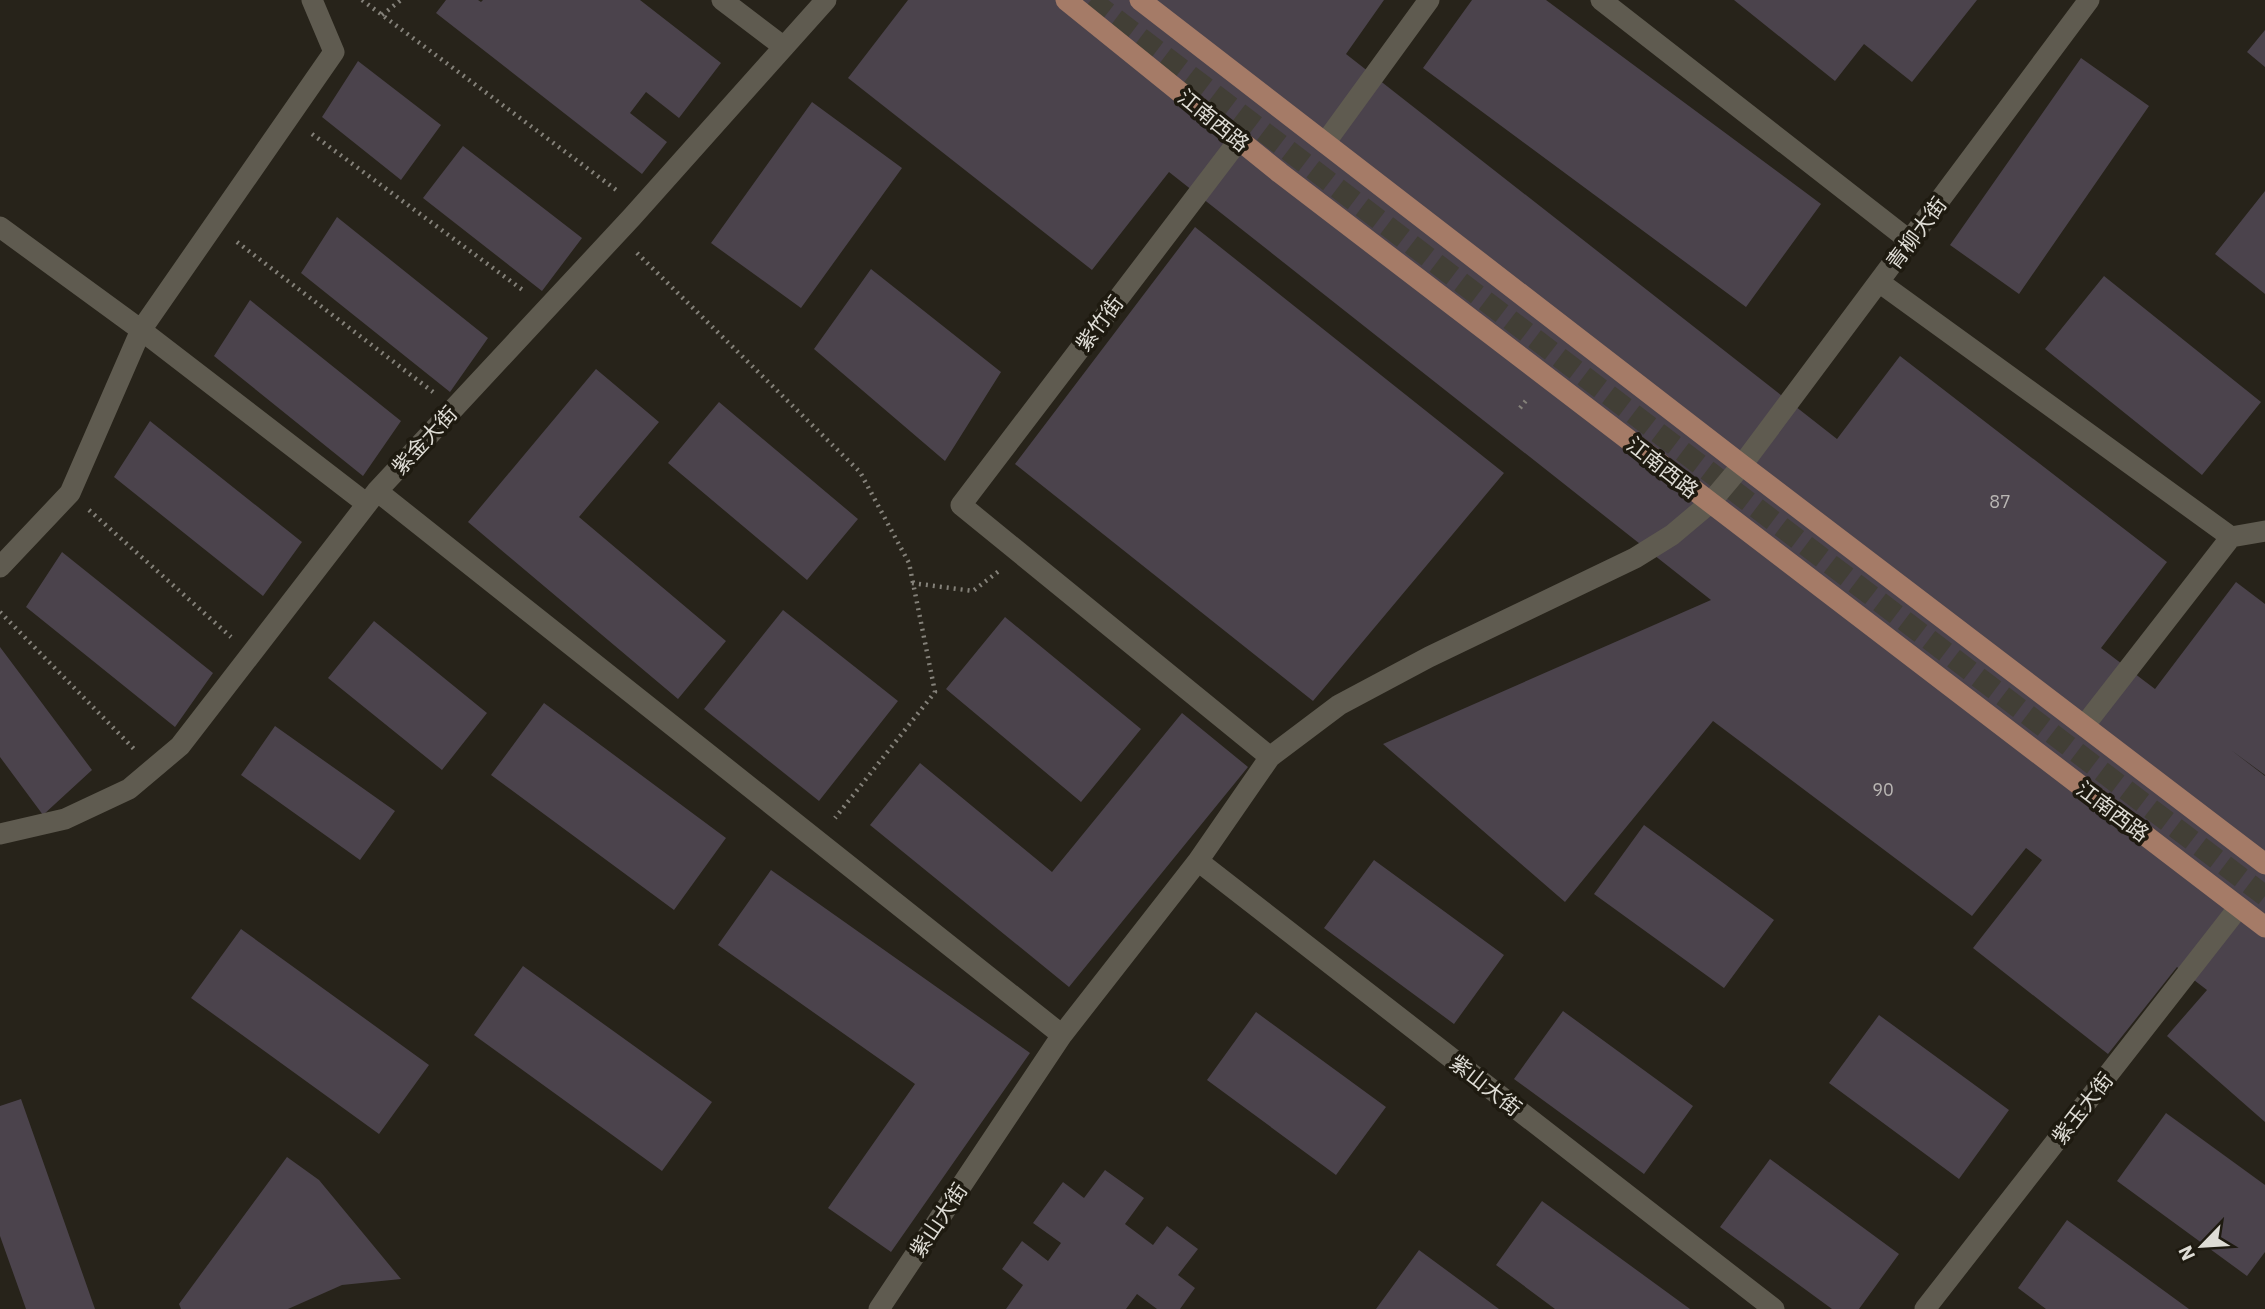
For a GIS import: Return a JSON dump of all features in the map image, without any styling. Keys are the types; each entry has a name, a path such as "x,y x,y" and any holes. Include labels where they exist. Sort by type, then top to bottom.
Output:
{"main road":[{"name":"江南西路","path":"1066,0 1238,140 2265,927"},
{"path":"1140,0 1742,465 2265,864"}],"street":[{"path":"0,567 70,493 141,330 334,52 312,0"},
{"path":"722,0 784,47"},
{"name":"紫金大街","path":"0,834 65,819 129,789 180,746 372,497 640,207 826,0"},
{"path":"1325,143 1429,0"},
{"path":"1601,0 1910,241"},
{"name":"青柳大街","path":"1742,465 2089,0"},
{"name":"紫竹街","path":"1021,555 961,505 1238,140"},
{"path":"0,227 372,497 817,840 1062,1035"},
{"path":"1879,282 2231,537"},
{"name":"紫山大街","path":"879,1309 1062,1035 1198,861 1270,757 1339,705 1429,657 1635,558 1672,535 1710,503 1742,465"},
{"path":"2084,726 2231,537 2265,531"},
{"path":"1021,555 1270,757"},
{"name":"紫山大街","path":"1198,861 1774,1309"},
{"name":"紫玉大街","path":"1925,1309 2239,907"}],"path":[{"path":"362,0 640,207"},
{"path":"382,15 401,0"},
{"path":"289,117 547,308"},
{"path":"214,224 454,408"},
{"path":"616,233 860,472 909,563 935,692 817,840"},
{"path":"70,493 250,654"},
{"path":"912,583 973,591 1021,555"},
{"path":"0,612 153,769"}],"building":[{"path":"446,0 640,0 721,63 679,118 646,92 630,113 667,142 642,174 436,13"},
{"path":"908,0 1384,0 1346,54 1837,439 1900,356 2167,562 2101,648 2155,689 2236,582 2265,604 2265,775 2231,750 2265,776 2265,1122 2167,1036 2207,990 2177,967 2108,1054 1973,948 2042,860 2026,848 1972,916 1713,721 1565,902 1383,744 1711,600 1169,172 1092,270 848,78"},
{"path":"1472,0 1546,0 1821,204 1746,307 1423,68"},
{"path":"1734,0 1977,0 1912,82 1864,44 1835,81"},
{"path":"2265,30 2265,67 2247,52"},
{"path":"2081,58 2149,106 2019,294 1950,245"},
{"path":"358,61 441,125 401,180 322,117"},
{"path":"812,102 902,168 801,308 711,243"},
{"path":"463,146 582,238 542,291 423,198"},
{"path":"2265,191 2265,294 2215,254"},
{"path":"337,217 488,338 450,392 301,273"},
{"path":"1195,227 1504,473 1313,701 1015,464"},
{"path":"871,269 1001,372 945,461 814,349"},
{"path":"2104,276 2261,402 2202,475 2045,349"},
{"path":"250,300 401,421 363,476 214,356"},
{"path":"596,369 659,422 579,517 726,641 678,699 468,522"},
{"path":"719,402 858,519 807,580 668,463"},
{"path":"150,421 302,542 263,596 114,477"},
{"path":"62,552 213,673 175,727 26,607"},
{"path":"783,610 898,701 819,801 704,709"},
{"path":"1005,617 1141,729 1081,802 946,689"},
{"path":"374,621 487,713 442,770 328,678"},
{"path":"0,647 92,770 43,815 0,757"},
{"path":"544,703 726,838 674,910 491,775"},
{"path":"1182,713 1248,767 1069,987 870,825 920,763 1052,872"},
{"path":"275,726 395,811 360,860 241,775"},
{"path":"1644,825 1774,920 1724,988 1594,894"},
{"path":"1374,860 1504,955 1454,1024 1324,928"},
{"path":"771,870 1030,1053 891,1252 828,1208 915,1084 718,945"},
{"path":"241,929 429,1065 379,1134 191,998"},
{"path":"523,966 712,1102 662,1171 474,1035"},
{"path":"1563,1011 1693,1106 1644,1174 1514,1079"},
{"path":"1256,1012 1386,1107 1336,1175 1207,1080"},
{"path":"1879,1015 2009,1110 1959,1179 1829,1083"},
{"path":"21,1099 95,1309 26,1309 0,1236 0,1106"},
{"path":"2166,1113 2265,1185 2265,1252 2247,1276 2117,1181"},
{"path":"287,1157 319,1180 401,1279 342,1285 288,1309 181,1309 179,1304"},
{"path":"1770,1159 1899,1254 1859,1309 1832,1309 1720,1227"},
{"path":"1105,1170 1144,1198 1125,1224 1153,1245 1167,1226 1198,1249 1178,1275 1195,1288 1180,1309 1157,1309 1137,1294 1126,1309 1006,1309 1023,1285 1002,1269 1022,1241 1048,1261 1061,1243 1033,1223 1063,1182 1084,1198"},
{"path":"1542,1201 1690,1309 1555,1309 1496,1265"},
{"path":"2067,1220 2189,1309 2046,1309 2018,1288"},
{"path":"1419,1250 1499,1309 1376,1309"}],"tunnel":[{"path":"1091,0 2265,896"}]}
